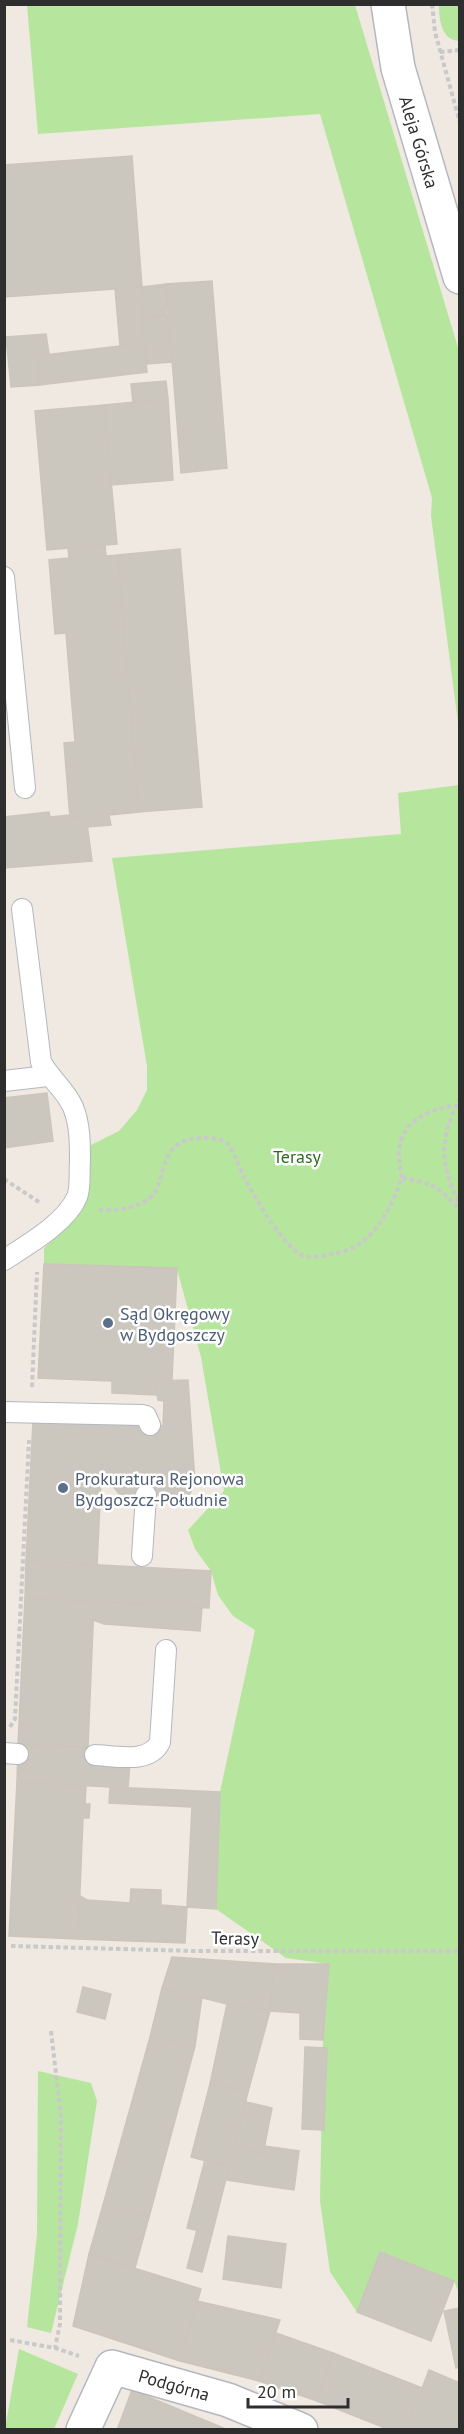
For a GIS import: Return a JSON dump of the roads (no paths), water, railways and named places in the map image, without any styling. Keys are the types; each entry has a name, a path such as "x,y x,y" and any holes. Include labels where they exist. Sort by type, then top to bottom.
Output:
{"street":[{"name":"Aleja Górska","path":"388,4 398,68 459,277"},
{"name":"Podgórna","path":"83,2430 112,2367 228,2400 301,2430"}],"lane":[{"path":"4,577 25,788"},
{"path":"4,1260 39,1238 70,1209 78,1196 79,1130 73,1107 64,1090 48,1076 41,1062 22,909"},
{"path":"4,1081 48,1076"},
{"path":"4,1412 142,1415 146,1416 150,1425"},
{"path":"141,1556 146,1495"},
{"path":"95,1755 142,1757 157,1749 160,1742 166,1650"}],"place":[{"name":"Sąd Okręgowy w Bydgoszczy","path":"108,1323"},
{"name":"Prokuratura Rejonowa Bydgoszcz-Południe","path":"63,1488"}],"park label":[{"name":"Terasy","path":"297,1156"}]}
